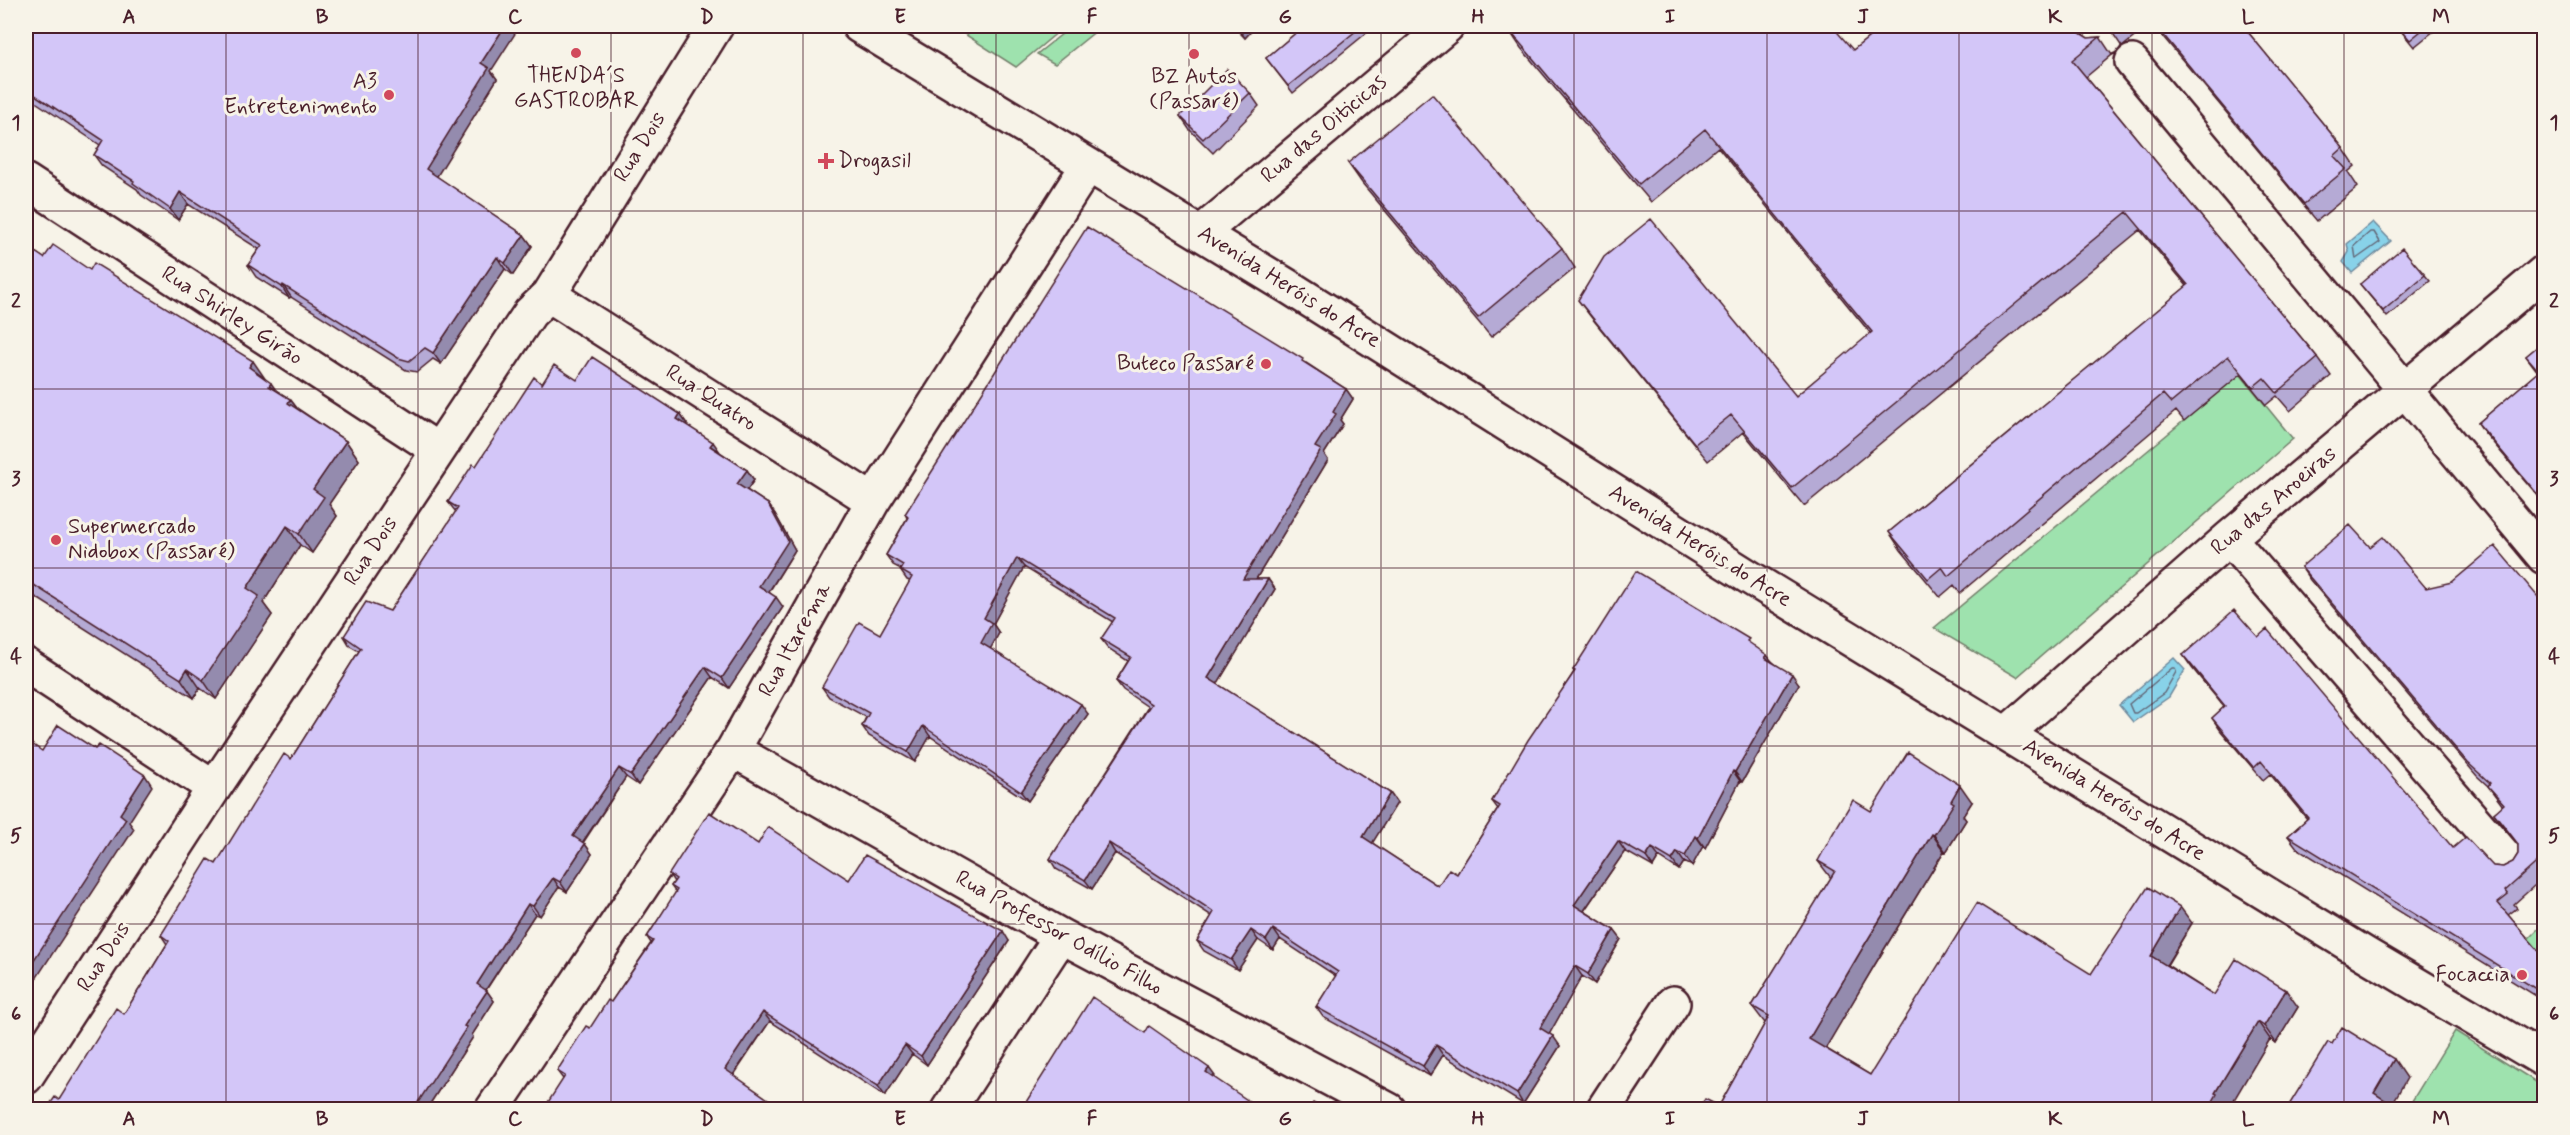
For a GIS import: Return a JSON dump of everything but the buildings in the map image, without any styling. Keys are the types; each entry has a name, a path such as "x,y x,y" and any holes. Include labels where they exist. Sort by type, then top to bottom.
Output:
{"street":[{"name":"Rua Dois","path":"26,1077 213,788 438,450 530,314 549,295 716,26"},
{"name":"Avenida Heróis do Acre","path":"859,26 1202,233 1749,577 2365,954 2544,1060"},
{"name":"Rua das Oiticicas","path":"1202,233 1448,26"},
{"path":"2132,62 2544,557"},
{"name":"Rua Itarema","path":"492,1110 733,750 873,501 1088,165"},
{"name":"Rua Shirley Girão","path":"26,181 438,450"},
{"name":"Rua das Aroeiras","path":"2006,734 2229,538 2544,272"},
{"name":"Rua Quatro","path":"549,295 873,501"},
{"path":"2229,538 2509,861"},
{"path":"26,665 213,788"},
{"name":"Rua Professor Odílio Filho","path":"733,750 1061,936 1389,1110"},
{"path":"948,1110 1061,936"},
{"path":"1603,1110 1673,1003"}],"green space":[{"path":"952,26 1065,26 1016,67"},
{"path":"1072,26 1102,26 1055,64 1037,54"},
{"path":"2240,374 2293,439 2017,677 1934,628"},
{"path":"2544,923 2544,960 2527,940"},
{"path":"2455,1031 2544,1087 2544,1109 2407,1109"}],"water":[{"path":"2373,222 2391,241 2352,273 2343,262 2349,252 2347,244"},
{"path":"2174,658 2185,670 2169,697 2133,722 2119,705"}],"place":[{"name":"THENDA´S GASTROBAR","path":"576,53"},
{"name":"BZ Autos (Passaré)","path":"1194,54"},
{"name":"A3 Entretenimento","path":"389,95"},
{"name":"Drogasil","path":"826,161"},
{"name":"Buteco Passaré","path":"1266,364"},
{"name":"Supermercado Nidobox (Passaré)","path":"56,540"},
{"name":"Focaccia","path":"2522,975"}]}
